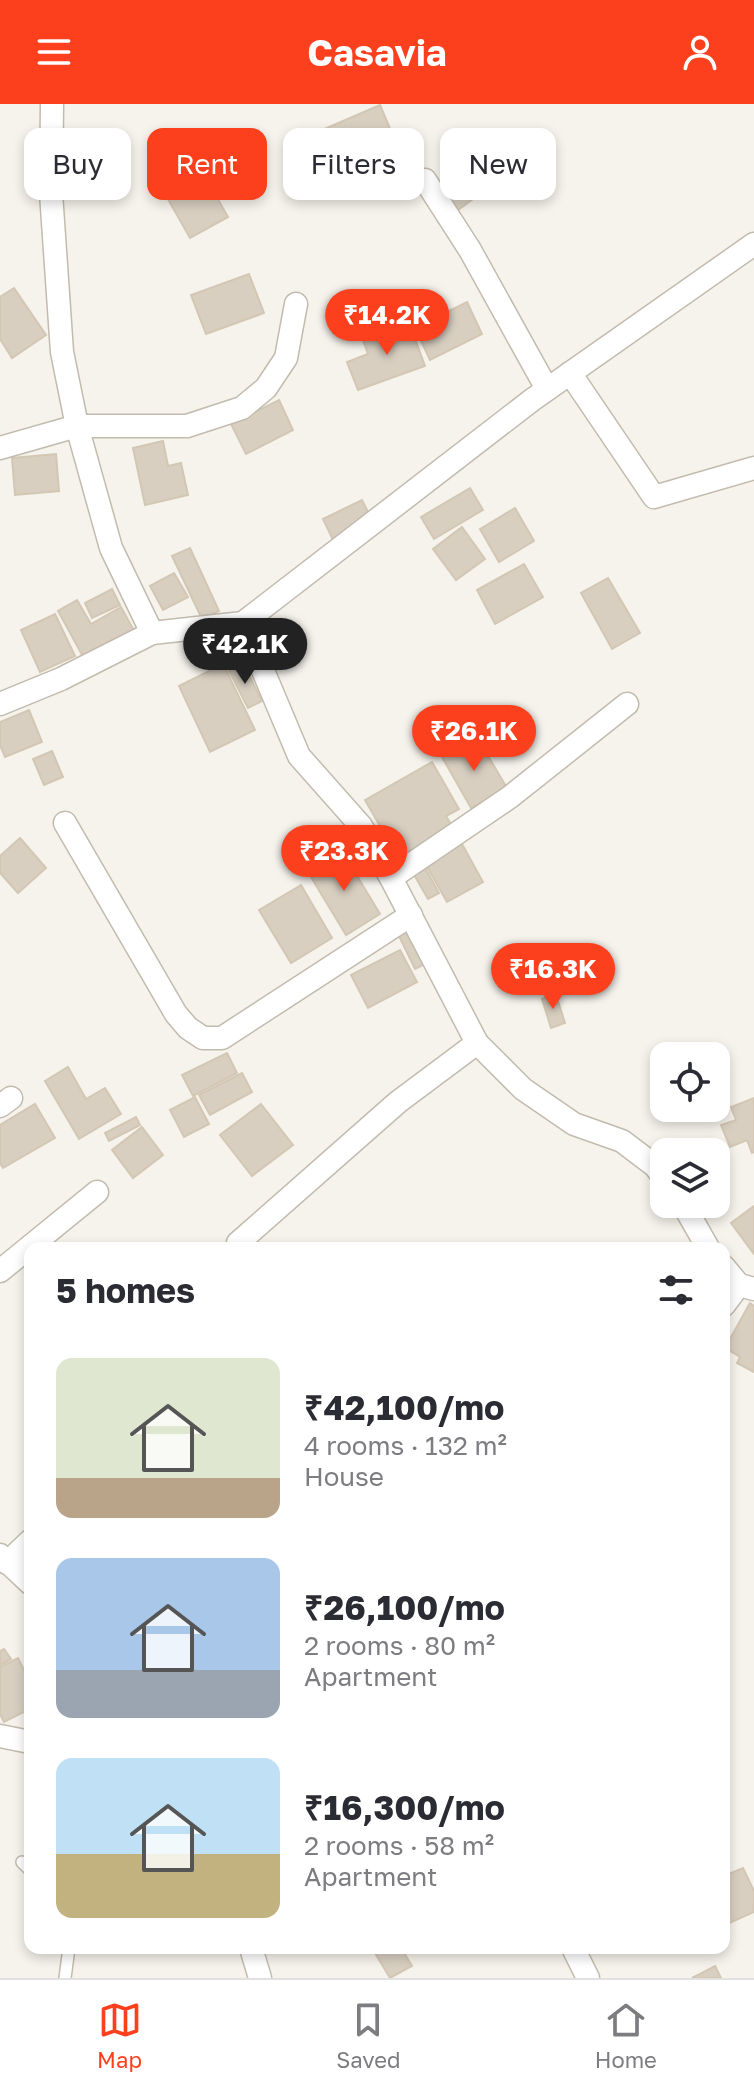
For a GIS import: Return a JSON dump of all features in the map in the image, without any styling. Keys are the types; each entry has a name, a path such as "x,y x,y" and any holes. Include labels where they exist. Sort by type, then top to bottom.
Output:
{"street":[{"path":"52,104 51,193 62,352 77,426 111,548 152,633"},
{"path":"425,180 470,250 547,389"},
{"path":"0,704 61,679 152,633 243,623 547,389 754,244"},
{"path":"0,448 77,426 187,426 242,408 266,388 286,358 296,304"},
{"path":"570,373 654,497 754,468"},
{"path":"243,623 299,756 361,826 477,1043 523,1089 574,1124 622,1141 650,1162"},
{"path":"391,878 510,797 627,704"},
{"path":"65,823 176,1014 188,1028 203,1038 222,1038 411,915"},
{"path":"239,1242 398,1102 477,1043"},
{"path":"36,1242 97,1192"},
{"path":"691,1218 705,1242"},
{"path":"0,1271 24,1251"},
{"path":"730,1272 747,1287 730,1300"},
{"path":"24,1545 3,1559 24,1578"},
{"path":"0,1736 24,1741"},
{"path":"253,1954 260,1978"},
{"path":"576,1954 588,1978"}],"lane":[{"path":"65,1978 68,1954"}],"building":[{"path":"380,105 390,128 327,128"},
{"path":"168,200 218,200 228,217 190,238"},
{"path":"445,200 472,200 454,213"},
{"path":"249,274 264,313 206,334 191,295"},
{"path":"14,288 46,335 12,358 0,339 0,297"},
{"path":"467,302 482,334 430,360 415,328"},
{"path":"409,323 425,366 358,390 347,362 368,354 363,340"},
{"path":"279,400 293,430 246,454 231,424"},
{"path":"163,441 168,466 181,463 188,495 145,505 133,448"},
{"path":"56,454 59,491 15,495 12,458"},
{"path":"470,488 483,510 434,539 421,517"},
{"path":"362,500 372,520 333,540 323,519"},
{"path":"515,508 534,541 499,562 480,529"},
{"path":"462,527 485,559 456,580 433,549"},
{"path":"190,548 219,611 202,619 172,556"},
{"path":"524,564 543,597 495,624 477,590"},
{"path":"174,573 188,597 163,610 150,586"},
{"path":"608,578 640,633 612,649 581,593"},
{"path":"112,589 120,605 92,618 85,603"},
{"path":"77,600 91,624 121,607 137,636 87,664 58,611"},
{"path":"55,614 75,656 40,672 21,630"},
{"path":"243,663 262,701 248,708 229,671"},
{"path":"223,664 255,730 210,752 179,686"},
{"path":"29,710 42,742 5,757 0,745 0,722"},
{"path":"477,737 507,788 471,808 442,757"},
{"path":"52,751 63,777 44,785 33,759"},
{"path":"432,762 459,809 446,816 453,828 399,859 365,800"},
{"path":"20,838 46,868 18,893 0,873 0,856"},
{"path":"462,844 483,882 447,902 426,865"},
{"path":"342,851 380,914 346,935 308,872"},
{"path":"424,866 439,893 428,899 413,873"},
{"path":"301,885 332,938 291,963 259,910"},
{"path":"410,928 427,963 415,969 398,934"},
{"path":"400,950 417,982 368,1008 351,975"},
{"path":"556,995 565,1023 551,1028 542,999"},
{"path":"227,1053 237,1073 193,1096 182,1075"},
{"path":"68,1067 86,1099 105,1088 121,1114 79,1139 45,1081"},
{"path":"242,1073 252,1092 210,1115 199,1095"},
{"path":"195,1097 209,1124 184,1137 170,1110"},
{"path":"754,1098 752,1153 747,1140 730,1147 730,1138 726,1138 721,1125 736,1120 731,1107"},
{"path":"35,1104 55,1138 3,1168 0,1163 0,1125"},
{"path":"261,1104 293,1145 252,1176 220,1135"},
{"path":"136,1117 140,1125 109,1141 105,1133"},
{"path":"142,1127 163,1155 133,1178 112,1150"},
{"path":"754,1206 754,1254 731,1223"},
{"path":"750,1303 754,1306 754,1372 737,1363 740,1357 730,1351 730,1339"},
{"path":"4,1649 11,1659 0,1665 0,1651"},
{"path":"18,1658 24,1670 24,1712 4,1722 0,1714 0,1667"},
{"path":"743,1868 754,1891 754,1912 730,1923 730,1873"},
{"path":"376,1954 405,1954 412,1966 390,1978"},
{"path":"715,1966 721,1978 692,1978"}]}
